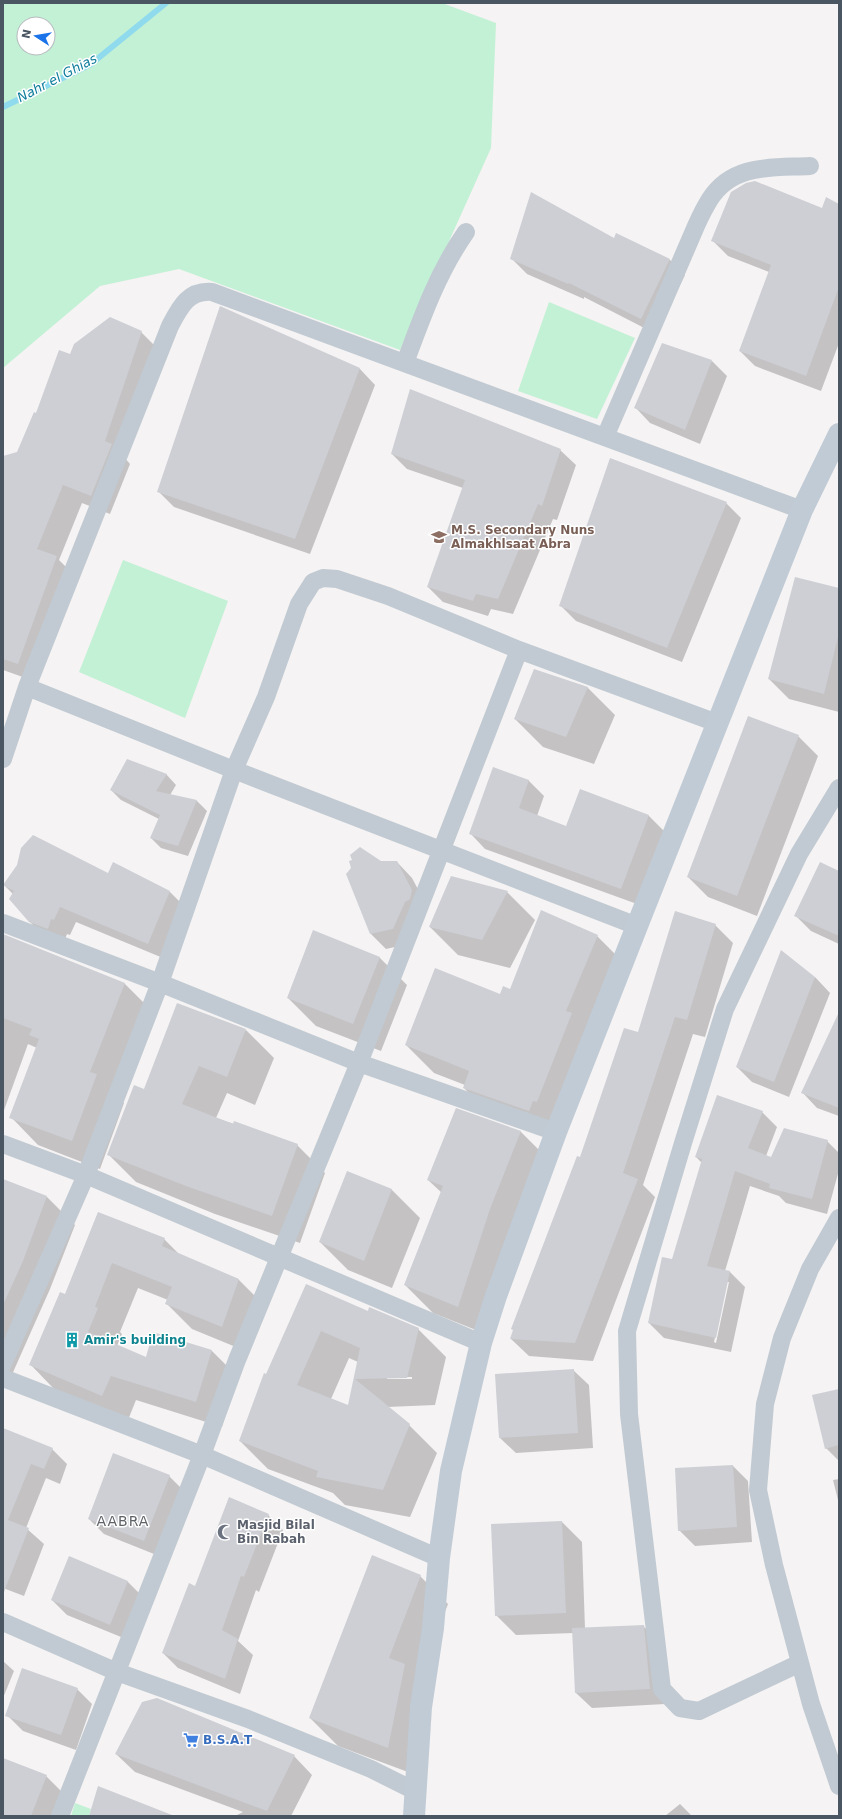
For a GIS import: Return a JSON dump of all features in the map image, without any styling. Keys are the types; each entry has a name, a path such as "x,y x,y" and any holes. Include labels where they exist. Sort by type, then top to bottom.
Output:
{"main road":[{"path":"414,1816 417,1792 421,1707 433,1628 439,1558 451,1472 481,1343 496,1296 556,1132 637,926 802,510 839,434"}],"street":[{"path":"605,437 696,226 711,198 725,182 737,174 759,169 810,166"},
{"path":"406,363 432,292 454,249 466,232"},
{"path":"3,758 27,687 170,326 179,310 190,297 202,291 212,292 802,510"},
{"path":"3,1364 86,1175 160,983 234,770 266,697 299,604 313,582 323,578 337,579 388,596 519,650 717,723"},
{"path":"60,1816 202,1455 237,1360 359,1063 440,850 519,650"},
{"path":"27,687 234,770 637,926"},
{"path":"800,1663 699,1711 680,1708 662,1689 629,1414 627,1331 681,1150 726,1009 800,854 839,788"},
{"path":"3,923 160,983 359,1063 556,1132"},
{"path":"3,1144 86,1175 481,1343"},
{"path":"839,1218 810,1270 782,1338 764,1412 758,1490 774,1565 811,1704 839,1786"},
{"path":"3,1378 202,1455 439,1558"},
{"path":"3,1622 117,1672 270,1728 371,1769 417,1792"}],"green space":[{"path":"3,3 442,3 496,23 491,148 400,350 179,269 100,286 3,368"},
{"path":"549,302 635,338 597,419 518,391"},
{"path":"123,560 228,601 185,718 79,672"},
{"path":"75,1803 91,1809 89,1816 71,1816"}],"building":[{"path":"755,181 822,208 826,197 839,204 839,287 806,376 739,351 771,265 711,241 731,192 746,183"},
{"path":"531,192 614,238 616,233 670,259 641,319 569,283 568,284 510,259"},
{"path":"220,306 360,368 295,539 157,492"},
{"path":"110,317 142,331 105,441 112,444 91,496 63,485 37,549 57,556 18,664 3,659 3,456 17,452 34,412 36,413 59,350 70,354 74,344"},
{"path":"662,343 712,360 685,430 634,408"},
{"path":"410,389 561,449 542,506 538,504 498,599 476,594 473,601 427,587 465,480 391,454"},
{"path":"610,458 727,502 667,648 559,606"},
{"path":"795,577 839,588 839,633 824,694 768,679"},
{"path":"534,669 588,687 566,737 514,719"},
{"path":"748,716 799,735 737,896 687,877"},
{"path":"127,759 167,774 156,791 197,800 178,846 150,838 160,815 110,790"},
{"path":"493,767 529,780 519,808 566,826 580,789 649,815 621,889 469,834"},
{"path":"33,835 108,873 113,862 170,891 148,944 60,907 54,920 51,919 48,929 29,922 9,899 14,891 3,885 17,865 21,848"},
{"path":"360,847 381,861 397,861 412,890 410,899 405,902 393,929 370,934 346,874 351,868 349,861 352,860 350,855"},
{"path":"820,862 839,871 839,936 794,916"},
{"path":"451,876 508,891 482,940 429,927"},
{"path":"541,910 598,935 566,1011 572,1013 537,1102 533,1101 529,1111 463,1088 469,1071 405,1045 435,968 500,994 503,986 510,989"},
{"path":"675,911 716,924 687,1020 675,1017 623,1173 638,1179 575,1343 510,1339 513,1330 511,1329 577,1156 580,1157 624,1028 638,1032"},
{"path":"313,930 380,957 353,1024 287,998"},
{"path":"3,934 125,983 90,1072 97,1074 72,1141 9,1118 39,1039 29,1035 32,1029 3,1018"},
{"path":"781,950 815,977 774,1082 736,1067"},
{"path":"177,1003 246,1029 227,1077 199,1066 182,1104 233,1124 234,1121 298,1144 272,1216 186,1186 107,1155 134,1085 144,1089"},
{"path":"839,1012 839,1108 801,1093"},
{"path":"717,1095 763,1111 748,1148 771,1157 784,1128 828,1140 812,1199 769,1188 770,1184 735,1171 707,1266 730,1271 716,1338 648,1323 662,1257 672,1259 702,1159 695,1157"},
{"path":"456,1108 521,1131 490,1209 458,1307 404,1285 443,1186 427,1180"},
{"path":"347,1171 392,1189 364,1261 319,1242"},
{"path":"3,1179 47,1196 23,1261 3,1305"},
{"path":"98,1212 165,1238 162,1246 239,1279 222,1327 165,1304 172,1287 112,1263 95,1307 98,1308 88,1332 146,1357 153,1332 212,1350 196,1402 111,1376 102,1396 29,1365 60,1292 65,1294"},
{"path":"306,1284 368,1311 369,1307 419,1328 407,1378 355,1379 410,1424 383,1490 316,1477 318,1471 239,1441 264,1373 266,1374","holes":["321,1331 360,1348 348,1405 297,1385"]},
{"path":"574,1369 578,1433 499,1438 495,1374"},
{"path":"839,1389 839,1445 825,1449 812,1395"},
{"path":"3,1428 53,1448 44,1469 31,1464 8,1520 29,1528 4,1592"},
{"path":"113,1453 170,1475 144,1541 88,1519"},
{"path":"733,1465 737,1527 678,1531 675,1468"},
{"path":"229,1497 269,1514 244,1577 241,1576 222,1630 238,1639 225,1679 162,1653 189,1583 195,1586"},
{"path":"562,1521 566,1613 495,1616 491,1524"},
{"path":"372,1555 421,1575 389,1658 405,1664 388,1748 309,1718"},
{"path":"69,1556 128,1581 110,1625 51,1600"},
{"path":"644,1625 650,1689 575,1693 572,1628"},
{"path":"22,1668 78,1688 61,1735 5,1716"},
{"name":"B.S.A.T","path":"157,1698 295,1755 267,1811 115,1754 142,1702"},
{"path":"3,1758 47,1775 31,1816 3,1816"},
{"path":"98,1786 172,1815 172,1816 89,1816"}],"waterway":[{"name":"Nahr el Ghias","path":"3,107 91,64 166,3"}],"place":[{"name":"M.S. Secondary Nuns Almakhlsaat Abra","path":"439,537"},
{"name":"Amir's building","path":"72,1340"},
{"name":"Masjid Bilal Bin Rabah","path":"225,1532"},
{"name":"B.S.A.T","path":"191,1740"}],"district":[{"name":"AABRA","path":"123,1521"}]}
